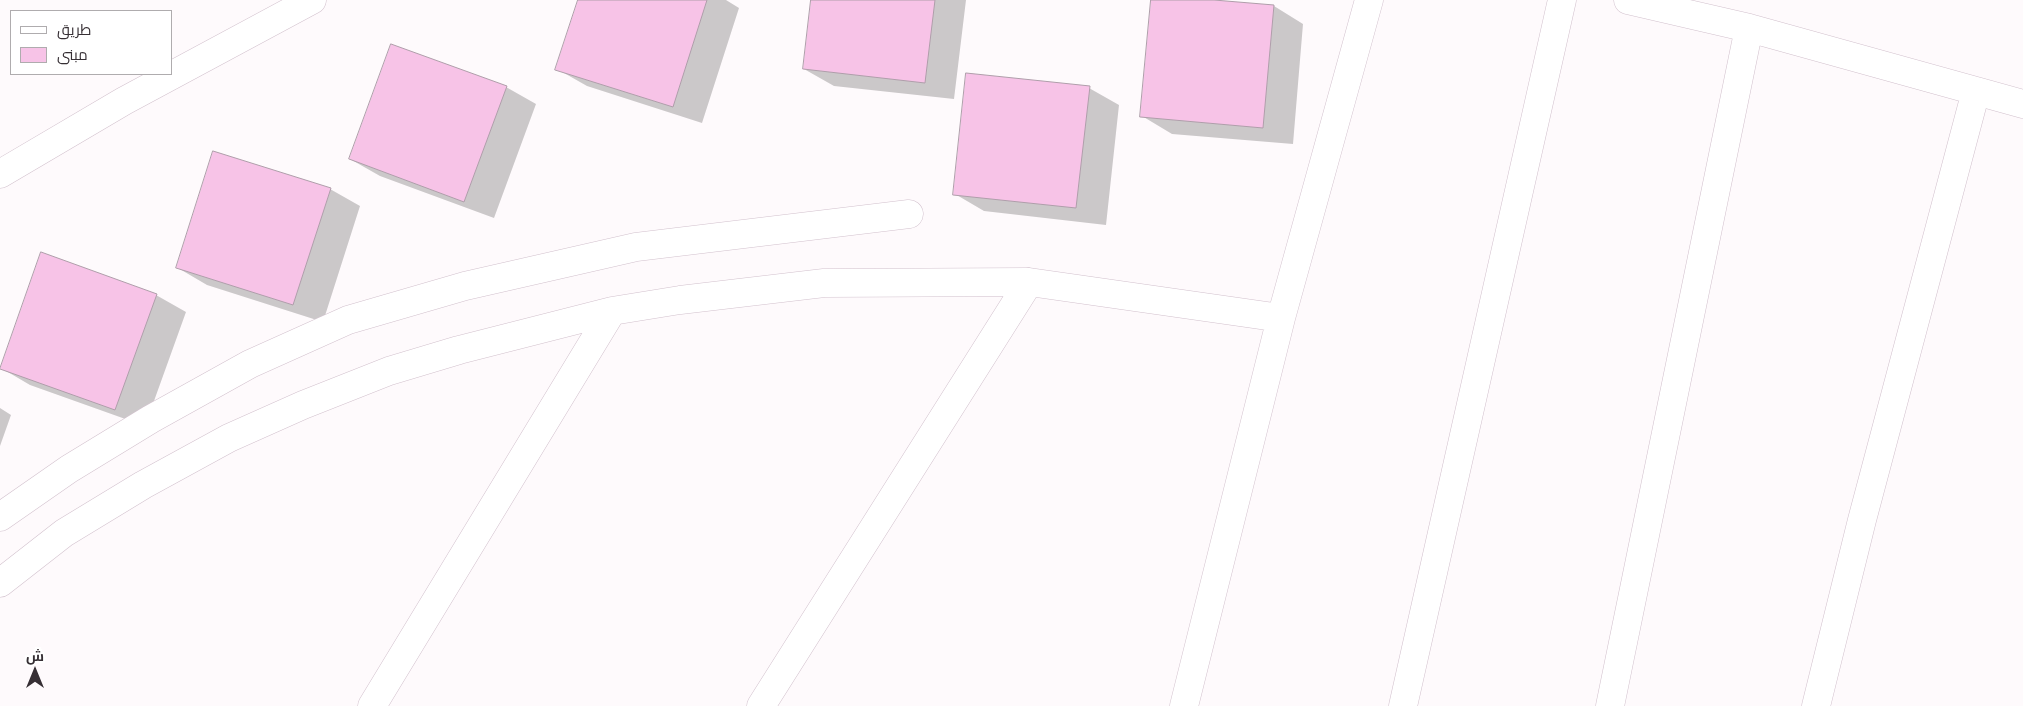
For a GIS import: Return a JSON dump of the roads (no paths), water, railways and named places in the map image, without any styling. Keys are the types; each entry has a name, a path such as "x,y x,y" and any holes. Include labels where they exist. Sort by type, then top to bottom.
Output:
{"street":[{"path":"0,174 124,101 312,0"},
{"path":"1184,706 1281,318 1370,0"},
{"path":"1403,706 1562,0"},
{"path":"1628,0 1749,28 2023,104"},
{"path":"1610,706 1749,28"},
{"path":"1816,706 1862,520 1976,91"},
{"path":"0,517 69,469 151,418 250,364 348,320 465,286 636,247 909,214"},
{"path":"0,583 64,533 143,485 229,438 303,405 389,371 507,337 612,311 680,300 824,283 1028,282 1281,318"},
{"path":"761,706 1028,282"},
{"path":"372,706 612,311"}]}
